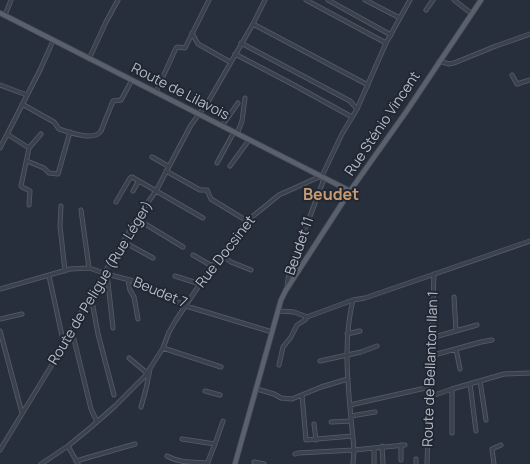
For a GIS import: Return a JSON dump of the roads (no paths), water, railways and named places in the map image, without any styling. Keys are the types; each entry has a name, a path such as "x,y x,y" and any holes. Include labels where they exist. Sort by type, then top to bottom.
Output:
{"main road":[{"name":"Rue Sténio Vincent","path":"235,464 281,300 286,290 350,191 406,112 481,0"},
{"name":"Route de Lilavois","path":"2,14 321,178 350,191"}],"street":[{"path":"2,14 10,0"},
{"path":"89,59 118,0"},
{"path":"156,92 176,48 185,48 209,0"},
{"name":"Route de Peligue (Rue Léger)","path":"0,450 64,346 91,296 106,274 137,219 156,191 190,125 208,102 253,24 265,0"},
{"path":"306,0 386,43"},
{"path":"328,0 390,35"},
{"path":"365,0 400,18"},
{"name":"Beudet 11","path":"286,290 289,272 321,178 342,134 357,108 390,35 410,0"},
{"path":"426,10 433,0"},
{"path":"454,0 472,14"},
{"path":"253,24 368,85"},
{"path":"192,34 198,44 230,62"},
{"path":"439,61 449,64 454,63 530,34"},
{"path":"0,148 40,70 53,41"},
{"path":"241,44 350,101 357,108"},
{"path":"235,54 352,117"},
{"path":"512,75 517,84 530,80"},
{"path":"22,104 54,122 59,129 92,136 99,134 113,101 121,100 132,80"},
{"path":"0,85 27,95"},
{"path":"217,163 242,121 245,98"},
{"path":"222,126 238,103"},
{"path":"27,161 44,168 49,173 58,174 70,132"},
{"path":"7,134 30,148"},
{"path":"29,205 30,191 21,186 30,148 41,134"},
{"path":"230,166 249,140"},
{"path":"152,157 168,166"},
{"path":"166,171 200,190 207,190 211,199 247,221"},
{"path":"116,202 132,177 138,182 203,218"},
{"name":"Rue Docsinet","path":"41,464 45,463 68,446 116,406 147,373 163,348 169,332 200,284 247,221 279,195 321,178"},
{"path":"133,191 138,182"},
{"path":"61,206 60,226 65,271"},
{"path":"81,210 90,268"},
{"path":"137,219 183,246"},
{"path":"279,365 283,347 297,325 307,317 353,300 365,298 530,241"},
{"path":"124,242 154,258"},
{"path":"193,255 212,266"},
{"path":"221,255 231,262 251,270"},
{"name":"Beudet 7","path":"0,289 65,271 90,268 147,286 186,306 272,332"},
{"path":"106,274 113,328"},
{"name":"Route de Bellanton Ilan 1","path":"427,464 434,274"},
{"path":"49,276 64,346"},
{"path":"175,276 200,284"},
{"path":"128,280 130,290 134,297 138,319"},
{"path":"91,296 98,334 114,395"},
{"path":"454,298 456,331"},
{"path":"353,300 347,334 348,378 354,450 353,464"},
{"path":"278,311 294,312 307,317"},
{"path":"0,320 22,314"},
{"path":"431,338 477,325"},
{"path":"72,330 91,409 97,422"},
{"path":"0,331 22,413"},
{"path":"347,334 360,331"},
{"path":"430,356 492,340"},
{"path":"320,361 377,346"},
{"path":"163,348 221,367"},
{"path":"456,349 460,369"},
{"path":"129,358 147,373"},
{"path":"141,407 150,367"},
{"path":"429,397 504,374 530,373"},
{"path":"257,389 274,394 281,398 292,399 348,378"},
{"path":"480,381 486,420"},
{"path":"470,384 476,431"},
{"path":"350,406 430,387"},
{"path":"452,389 452,432"},
{"path":"205,391 220,395"},
{"path":"302,395 306,439 308,441 352,436"},
{"path":"330,422 375,412"},
{"path":"167,456 173,460 183,462 207,463 216,444 223,421"},
{"path":"314,424 316,440"},
{"path":"182,439 216,444"},
{"path":"68,446 77,462 135,444"},
{"path":"295,454 403,445 401,460"},
{"path":"494,464 493,449 501,445"},
{"path":"382,446 383,464"},
{"path":"374,448 374,464"},
{"path":"416,459 416,464"},
{"path":"254,462 264,464"}],"district":[{"name":"Beudet","path":"331,196"}]}
